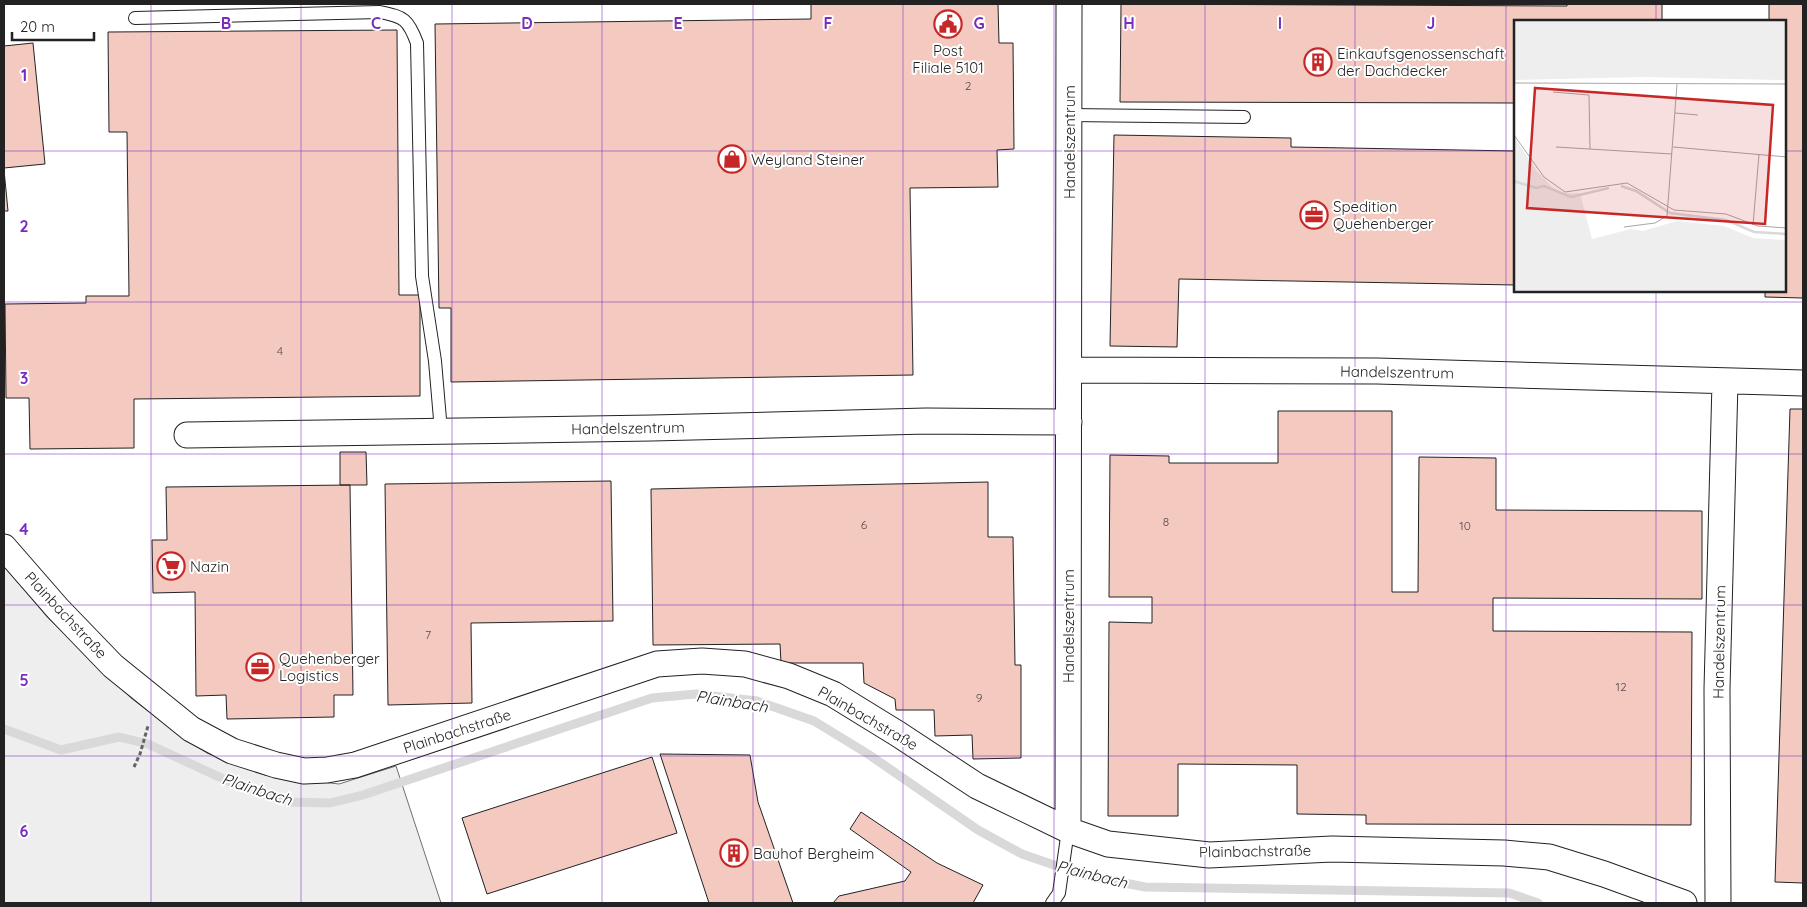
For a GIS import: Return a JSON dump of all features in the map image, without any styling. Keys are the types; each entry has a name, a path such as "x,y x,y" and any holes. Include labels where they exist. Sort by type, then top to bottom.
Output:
{"street":[{"name":"Handelszentrum","path":"1067,838 1070,4"},
{"name":"Handelszentrum","path":"1069,370 1377,371 1803,383"},
{"name":"Handelszentrum","path":"1718,903 1717,689 1724,382"},
{"name":"Handelszentrum","path":"187,435 926,421 1069,422"},
{"name":"Plainbachstraße","path":"4,547 58,609 113,666 192,729 232,751 276,765 304,771 328,770 355,765 657,664 702,661 745,664 789,676 833,694 977,786 1067,838 1209,855 1332,849 1504,853 1549,857 1604,874 1684,903"}],"lane":[{"path":"135,18 380,12 398,15 410,25 416,42 422,276 435,361 441,431"},
{"path":"1069,115 1244,117"},
{"path":"1055,898 1067,838"}],"path":[{"path":"134,767 140,754 146,731"}],"shaded area":[{"path":"4,566 48,618 131,698 178,734 207,753 265,775 339,784 396,766 441,903 4,903"}],"building":[{"path":"811,4 998,4 999,43 1013,43 1014,149 997,150 998,187 910,188 913,375 451,382 451,308 439,308 435,24 811,19"},
{"name":"Einkaufsgenossenschaft der Dachdecker","path":"1121,4 1567,6 1567,4 1662,4 1662,20 1514,20 1514,103 1120,102"},
{"path":"1769,4 1803,4 1803,298 1765,297 1765,292 1787,292 1787,20 1769,20"},
{"path":"397,30 399,295 420,295 420,396 134,399 134,448 30,449 29,398 6,398 5,304 86,303 86,296 129,296 127,132 109,132 108,32"},
{"path":"33,43 45,164 4,168 4,46"},
{"name":"Spedition Quehenberger","path":"1114,135 1291,138 1291,147 1514,151 1514,285 1179,279 1177,347 1110,346"},
{"path":"4,170 8,211 4,211"},
{"path":"1790,409 1803,409 1803,883 1775,882"},
{"path":"1278,411 1392,411 1392,592 1418,592 1419,457 1496,458 1496,510 1702,511 1702,599 1493,598 1493,631 1692,632 1691,825 1366,824 1366,815 1297,814 1297,765 1178,764 1178,816 1108,816 1109,622 1152,623 1152,597 1109,597 1110,455 1169,456 1169,463 1278,463"},
{"path":"340,452 366,452 367,485 340,485"},
{"path":"611,481 613,621 471,623 472,703 388,705 385,484"},
{"path":"988,482 988,537 1013,537 1015,665 1021,665 1021,758 973,759 972,735 935,736 934,710 896,710 895,699 864,683 863,663 781,663 780,644 653,645 651,489"},
{"path":"350,485 353,695 334,695 334,717 227,719 226,695 196,696 195,592 153,593 152,540 167,540 166,487"},
{"name":"Bauhof Bergheim","path":"660,754 750,755 758,802 793,903 709,903"},
{"path":"652,757 677,833 487,894 462,818"},
{"path":"861,812 937,863 983,885 973,903 833,903 839,896 905,881 911,872 850,829"}],"waterway":[{"name":"Plainbach","path":"4,729 61,750 119,737 148,744 230,782 289,802 330,803 363,795 652,698 696,694 757,701 814,721 868,754 978,830 1022,854 1083,875 1145,887 1509,893 1538,903"}],"place":[{"name":"Post Filiale 5101","path":"948,24"},
{"name":"Einkaufsgenossenschaft der Dachdecker","path":"1318,62"},
{"name":"Weyland Steiner","path":"732,159"},
{"name":"Spedition Quehenberger","path":"1314,215"},
{"name":"Nazin","path":"171,566"},
{"name":"Quehenberger Logistics","path":"260,667"},
{"name":"Bauhof Bergheim","path":"734,853"}]}
